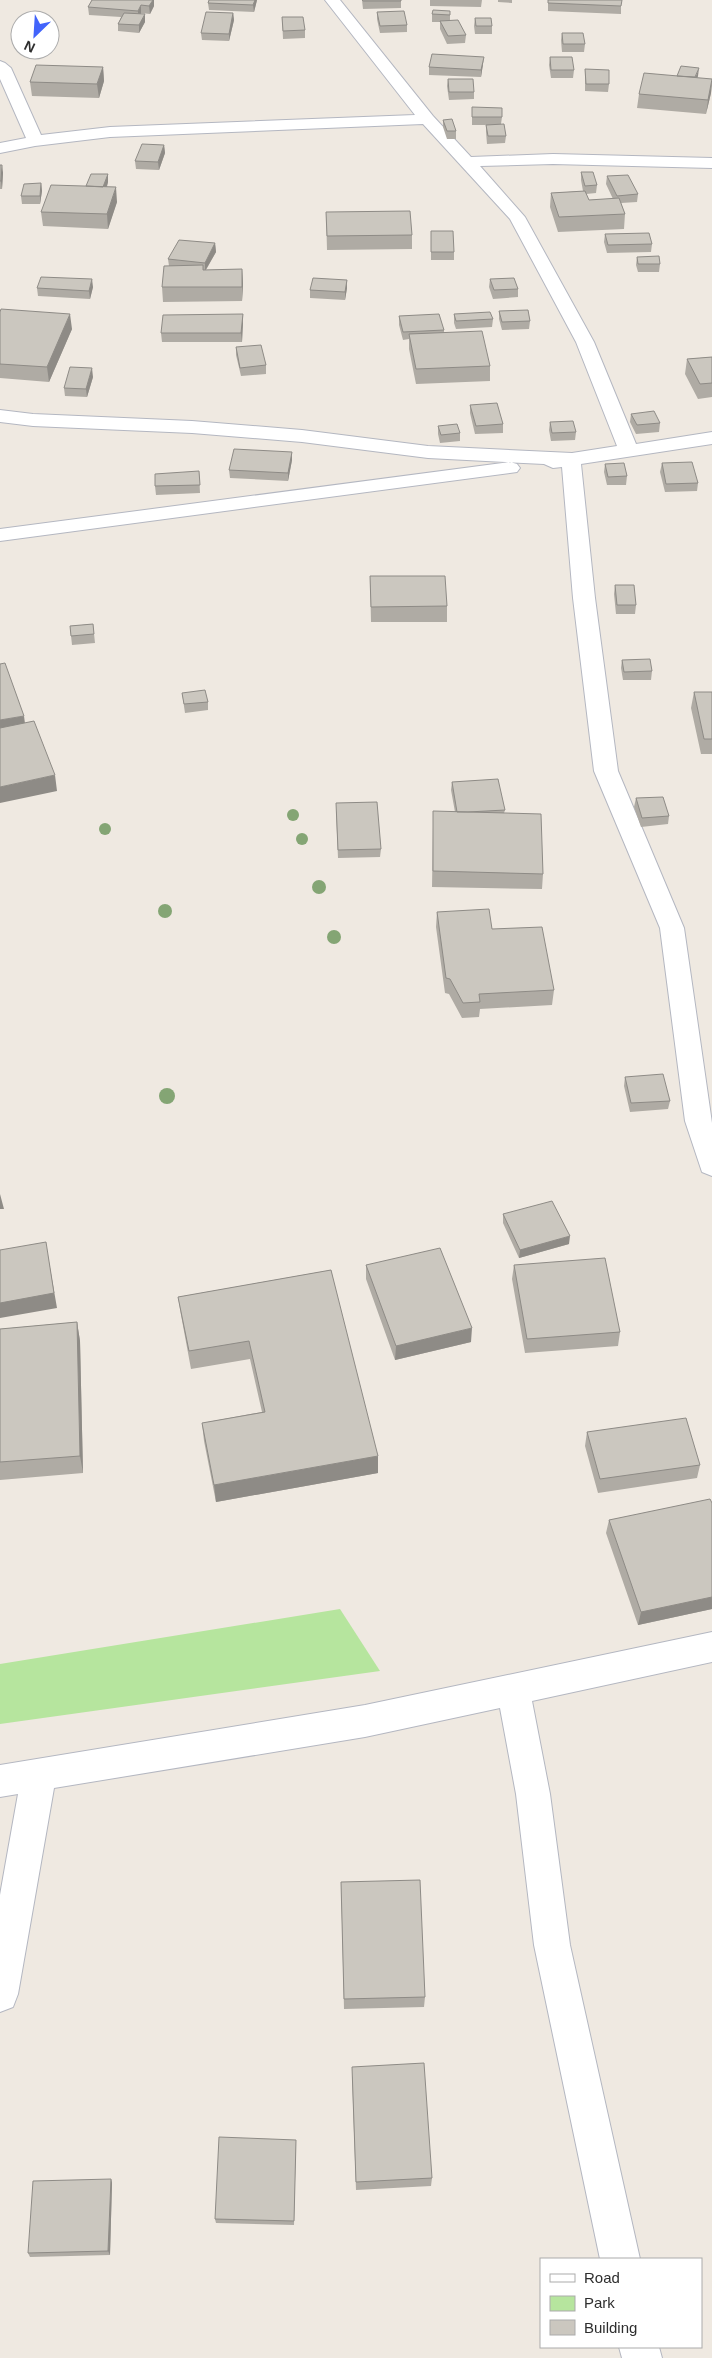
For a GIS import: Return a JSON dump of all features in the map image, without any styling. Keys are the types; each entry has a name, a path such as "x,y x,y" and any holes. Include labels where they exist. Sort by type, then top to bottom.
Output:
{"street":[{"path":"332,0 427,119 517,217 585,342 629,450"},
{"path":"0,66 3,68 34,141"},
{"path":"0,148 34,141 110,132 427,119"},
{"path":"466,162 553,159 712,163"},
{"path":"0,416 33,420 192,427 302,436 428,452 571,459"},
{"path":"0,535 435,479 712,438"},
{"path":"571,459 584,598 606,771 672,928 712,1165"},
{"path":"0,1781 365,1721 712,1647"},
{"path":"513,1690 533,1794 552,1945 620,2258"},
{"path":"0,1994 39,1775"}],"green space":[{"path":"340,1609 380,1671 0,1724 0,1664"}],"building":[{"path":"92,0 153,0 149,6 141,5 138,11 88,7"},
{"path":"209,0 255,0 253,5 208,3"},
{"path":"401,0 401,1 363,1"},
{"path":"548,0 622,0 621,6 548,3"},
{"path":"433,10 450,11 450,15 432,14"},
{"path":"404,11 407,25 380,26 377,12"},
{"path":"206,12 233,13 229,34 201,33"},
{"path":"124,13 145,14 139,25 118,24"},
{"path":"282,17 303,17 305,30 283,31"},
{"path":"475,18 491,18 492,26 476,26"},
{"path":"458,20 466,35 448,36 440,21"},
{"path":"562,33 583,33 585,44 563,44"},
{"path":"432,54 484,57 481,70 429,67"},
{"path":"550,57 572,57 574,70 551,70"},
{"path":"36,65 103,67 97,84 30,82"},
{"path":"681,66 699,68 695,77 677,76"},
{"path":"585,69 609,70 609,84 586,84"},
{"path":"644,73 712,79 708,100 639,94"},
{"path":"448,79 473,79 474,92 449,92"},
{"path":"472,107 502,108 502,117 472,117"},
{"path":"452,119 456,131 447,131 443,120"},
{"path":"504,124 506,136 488,136 486,125"},
{"path":"142,144 164,145 158,162 135,161"},
{"path":"0,165 2,165 1,181 0,181"},
{"path":"581,172 593,172 597,185 585,186"},
{"path":"91,174 108,174 103,187 86,186"},
{"path":"628,175 638,194 617,196 607,176"},
{"path":"41,183 40,196 21,196 24,184"},
{"path":"51,185 116,187 107,214 41,212"},
{"path":"585,191 589,200 619,198 625,214 559,217 551,193"},
{"path":"410,211 412,235 327,236 326,212"},
{"path":"431,231 453,231 454,252 431,252"},
{"path":"649,233 652,244 608,245 605,234"},
{"path":"179,240 215,243 205,263 168,259"},
{"path":"659,256 660,264 638,264 637,257"},
{"path":"203,265 203,270 242,269 242,287 162,287 164,266"},
{"path":"41,277 92,279 89,291 37,288"},
{"path":"313,278 347,280 345,292 310,290"},
{"path":"514,278 518,289 494,290 490,279"},
{"path":"1,309 70,314 47,367 0,364"},
{"path":"528,310 530,321 502,322 499,311"},
{"path":"490,312 493,319 456,321 454,314"},
{"path":"243,314 241,333 161,333 163,315"},
{"path":"439,314 444,330 403,332 399,316"},
{"path":"482,331 490,366 416,369 409,334"},
{"path":"261,345 266,365 240,368 236,347"},
{"path":"712,357 712,383 700,384 687,359"},
{"path":"70,367 92,368 86,389 64,388"},
{"path":"497,403 503,424 476,426 470,405"},
{"path":"654,411 660,423 637,425 631,414"},
{"path":"573,421 576,432 552,433 550,422"},
{"path":"457,424 460,433 441,435 438,426"},
{"path":"234,449 292,452 288,473 229,470"},
{"path":"692,462 698,483 666,484 662,463"},
{"path":"624,463 627,476 608,477 605,464"},
{"path":"199,471 200,485 155,486 155,474"},
{"path":"370,576 445,576 447,606 371,607"},
{"path":"615,585 634,585 636,605 617,605"},
{"path":"93,624 94,634 71,636 70,626"},
{"path":"650,659 652,671 624,672 622,660"},
{"path":"5,663 24,716 0,720 0,664"},
{"path":"205,690 208,702 184,704 182,693"},
{"path":"694,692 712,692 712,739 704,739"},
{"path":"34,721 55,775 0,787 0,728"},
{"path":"498,779 505,810 457,812 452,782"},
{"path":"663,797 669,816 642,818 636,798"},
{"path":"377,802 381,849 338,850 336,803"},
{"path":"433,811 541,814 543,874 433,871"},
{"path":"489,909 492,929 542,927 554,990 479,994 480,1002 463,1003 450,979 446,978 437,912"},
{"path":"663,1074 670,1101 631,1103 625,1077"},
{"path":"552,1201 570,1236 520,1250 503,1214"},
{"path":"46,1242 54,1293 0,1303 0,1250"},
{"path":"440,1248 472,1328 396,1346 366,1265"},
{"path":"605,1258 620,1332 527,1339 514,1265"},
{"path":"331,1270 378,1456 214,1485 202,1423 265,1412 249,1341 189,1351 178,1297"},
{"path":"77,1322 80,1456 0,1462 0,1329"},
{"path":"686,1418 700,1465 600,1479 587,1432"},
{"path":"710,1499 712,1503 712,1597 641,1612 609,1520"},
{"path":"420,1880 425,1997 344,1999 341,1882"},
{"path":"424,2063 432,2178 356,2182 352,2067"},
{"path":"219,2137 296,2140 294,2221 215,2219"},
{"path":"111,2179 108,2251 28,2253 33,2181"}]}
